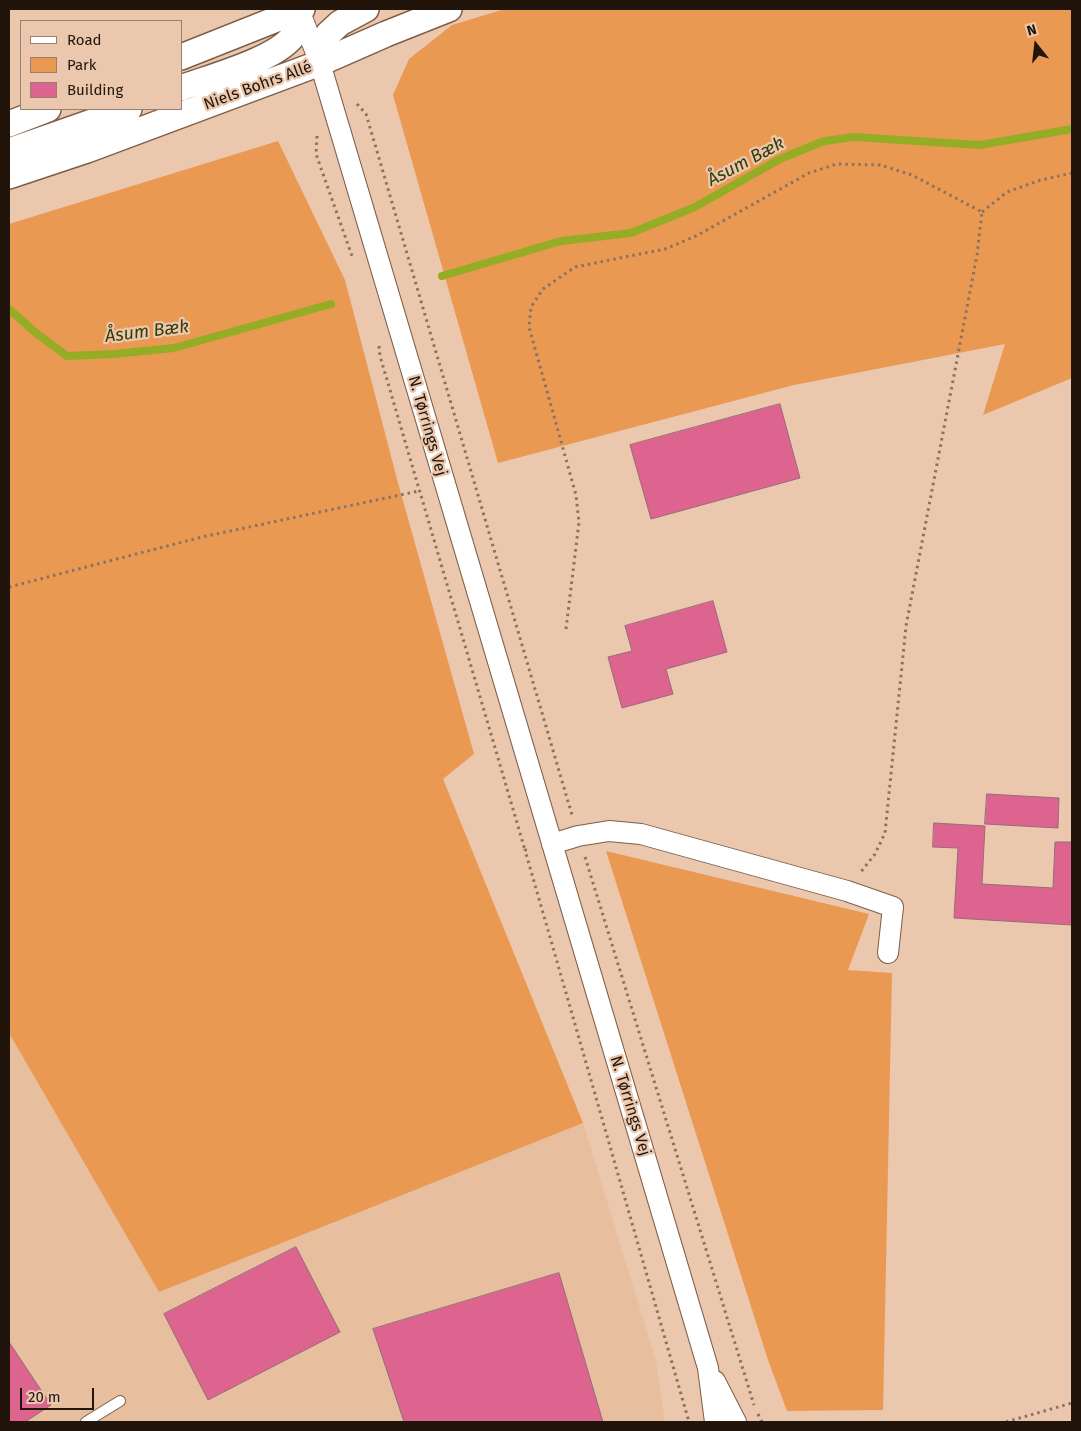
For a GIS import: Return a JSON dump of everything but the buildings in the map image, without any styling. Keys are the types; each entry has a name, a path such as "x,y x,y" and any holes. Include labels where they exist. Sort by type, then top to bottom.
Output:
{"street":[{"path":"182,57 299,9 297,31 288,42 269,56 182,88"},
{"name":"N. Tørrings Vej","path":"299,9 320,63 708,1368 715,1422"},
{"path":"320,63 328,34 340,23 366,9"},
{"name":"Niels Bohrs Allé","path":"9,176 87,150 320,63 449,9"},
{"path":"9,124 45,110"},
{"path":"9,151 126,110"},
{"path":"552,844 578,836 609,831 641,834 847,891 893,907 888,953"},
{"name":"N. Tørrings Vej","path":"708,1368 736,1422"}],"lane":[{"path":"86,1422 120,1401"}],"path":[{"path":"353,100 366,114 578,836 754,1406"},
{"path":"317,127 316,154 355,264"},
{"path":"566,629 579,522 576,495 529,327 531,307 543,289 575,267 665,250 696,236 809,174 837,164 880,165 912,175 982,212"},
{"path":"847,891 876,854 885,833 906,626 975,264 982,212 1007,192 1041,180 1072,173"},
{"path":"378,338 380,356 418,491 525,850 690,1422"},
{"path":"9,588 202,537 445,486"},
{"path":"525,850 552,844"},
{"path":"1006,1422 1072,1403"}],"shaded area":[{"path":"9,1033 159,1292 583,1123 656,1361 665,1422 9,1422"}],"green space":[{"path":"505,9 1072,9 1072,378 983,415 1005,344 794,385 498,463 393,95 409,59 452,25"},
{"path":"278,141 345,280 398,483 474,754 443,779 583,1123 159,1292 9,1033 9,224"},
{"path":"606,851 869,914 848,970 892,973 883,1410 787,1411 768,1360"}],"waterway":[{"name":"Åsum Bæk","path":"442,276 561,241 631,233 695,207 780,159 824,141 854,137 980,145 1072,129"},
{"name":"Åsum Bæk","path":"9,309 36,333 67,356 114,354 174,348 331,304"}]}
